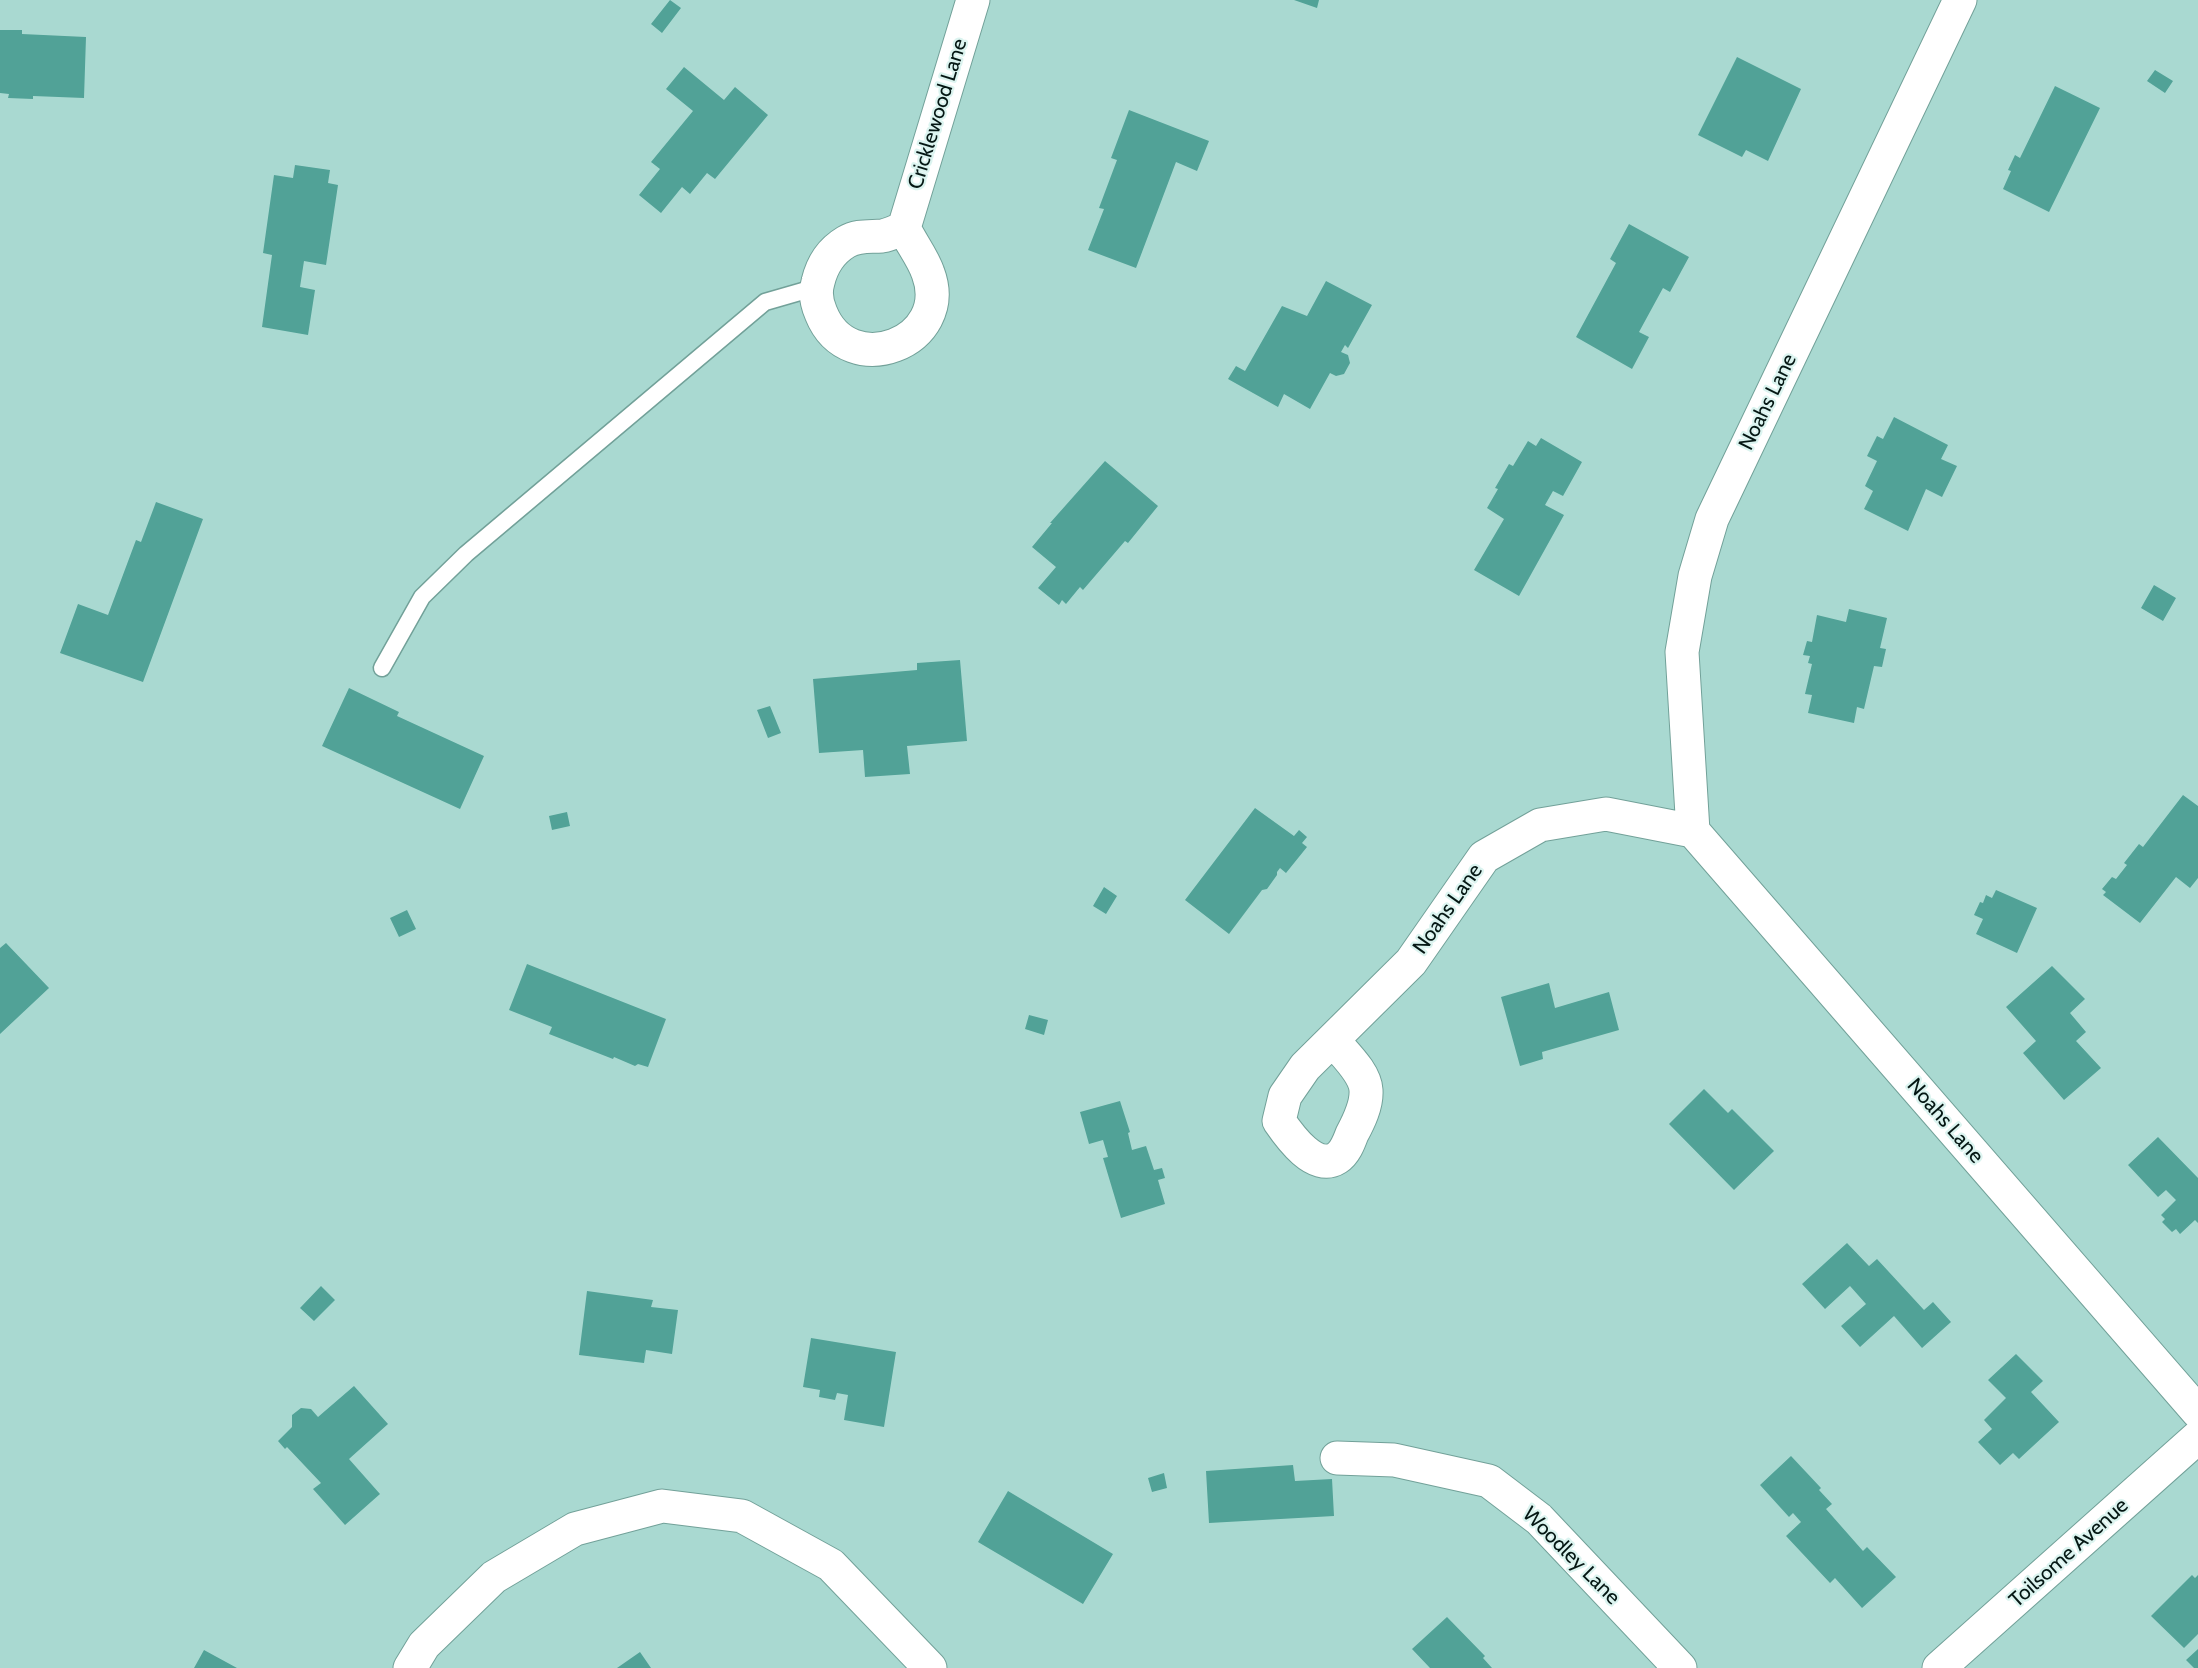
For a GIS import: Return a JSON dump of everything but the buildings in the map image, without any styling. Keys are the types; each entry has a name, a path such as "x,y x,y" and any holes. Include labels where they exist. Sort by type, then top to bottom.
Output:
{"street":[{"name":"Cricklewood Lane","path":"904,228 973,0"},
{"name":"Noahs Lane","path":"1960,0 1712,519 1695,576 1682,652 1693,831 2198,1412"},
{"path":"904,228 928,273 932,293 928,313 918,330 904,342 887,349 869,350 851,346 836,336 824,322 818,305 817,287 821,268 832,253 847,241 865,235 884,236 904,228"},
{"name":"Noahs Lane","path":"1333,1040 1411,962 1484,857 1540,825 1606,814 1693,831"},
{"name":"Toilsome Avenue","path":"1939,1668 2198,1437"},
{"name":"Woodley Lane","path":"1337,1458 1394,1460 1489,1481 1539,1519 1680,1668"},
{"path":"410,1668 424,1646 494,1577 575,1528 662,1506 742,1516 831,1565 930,1668"}],"lane":[{"path":"382,668 422,597 471,549 765,302 817,287"}]}
